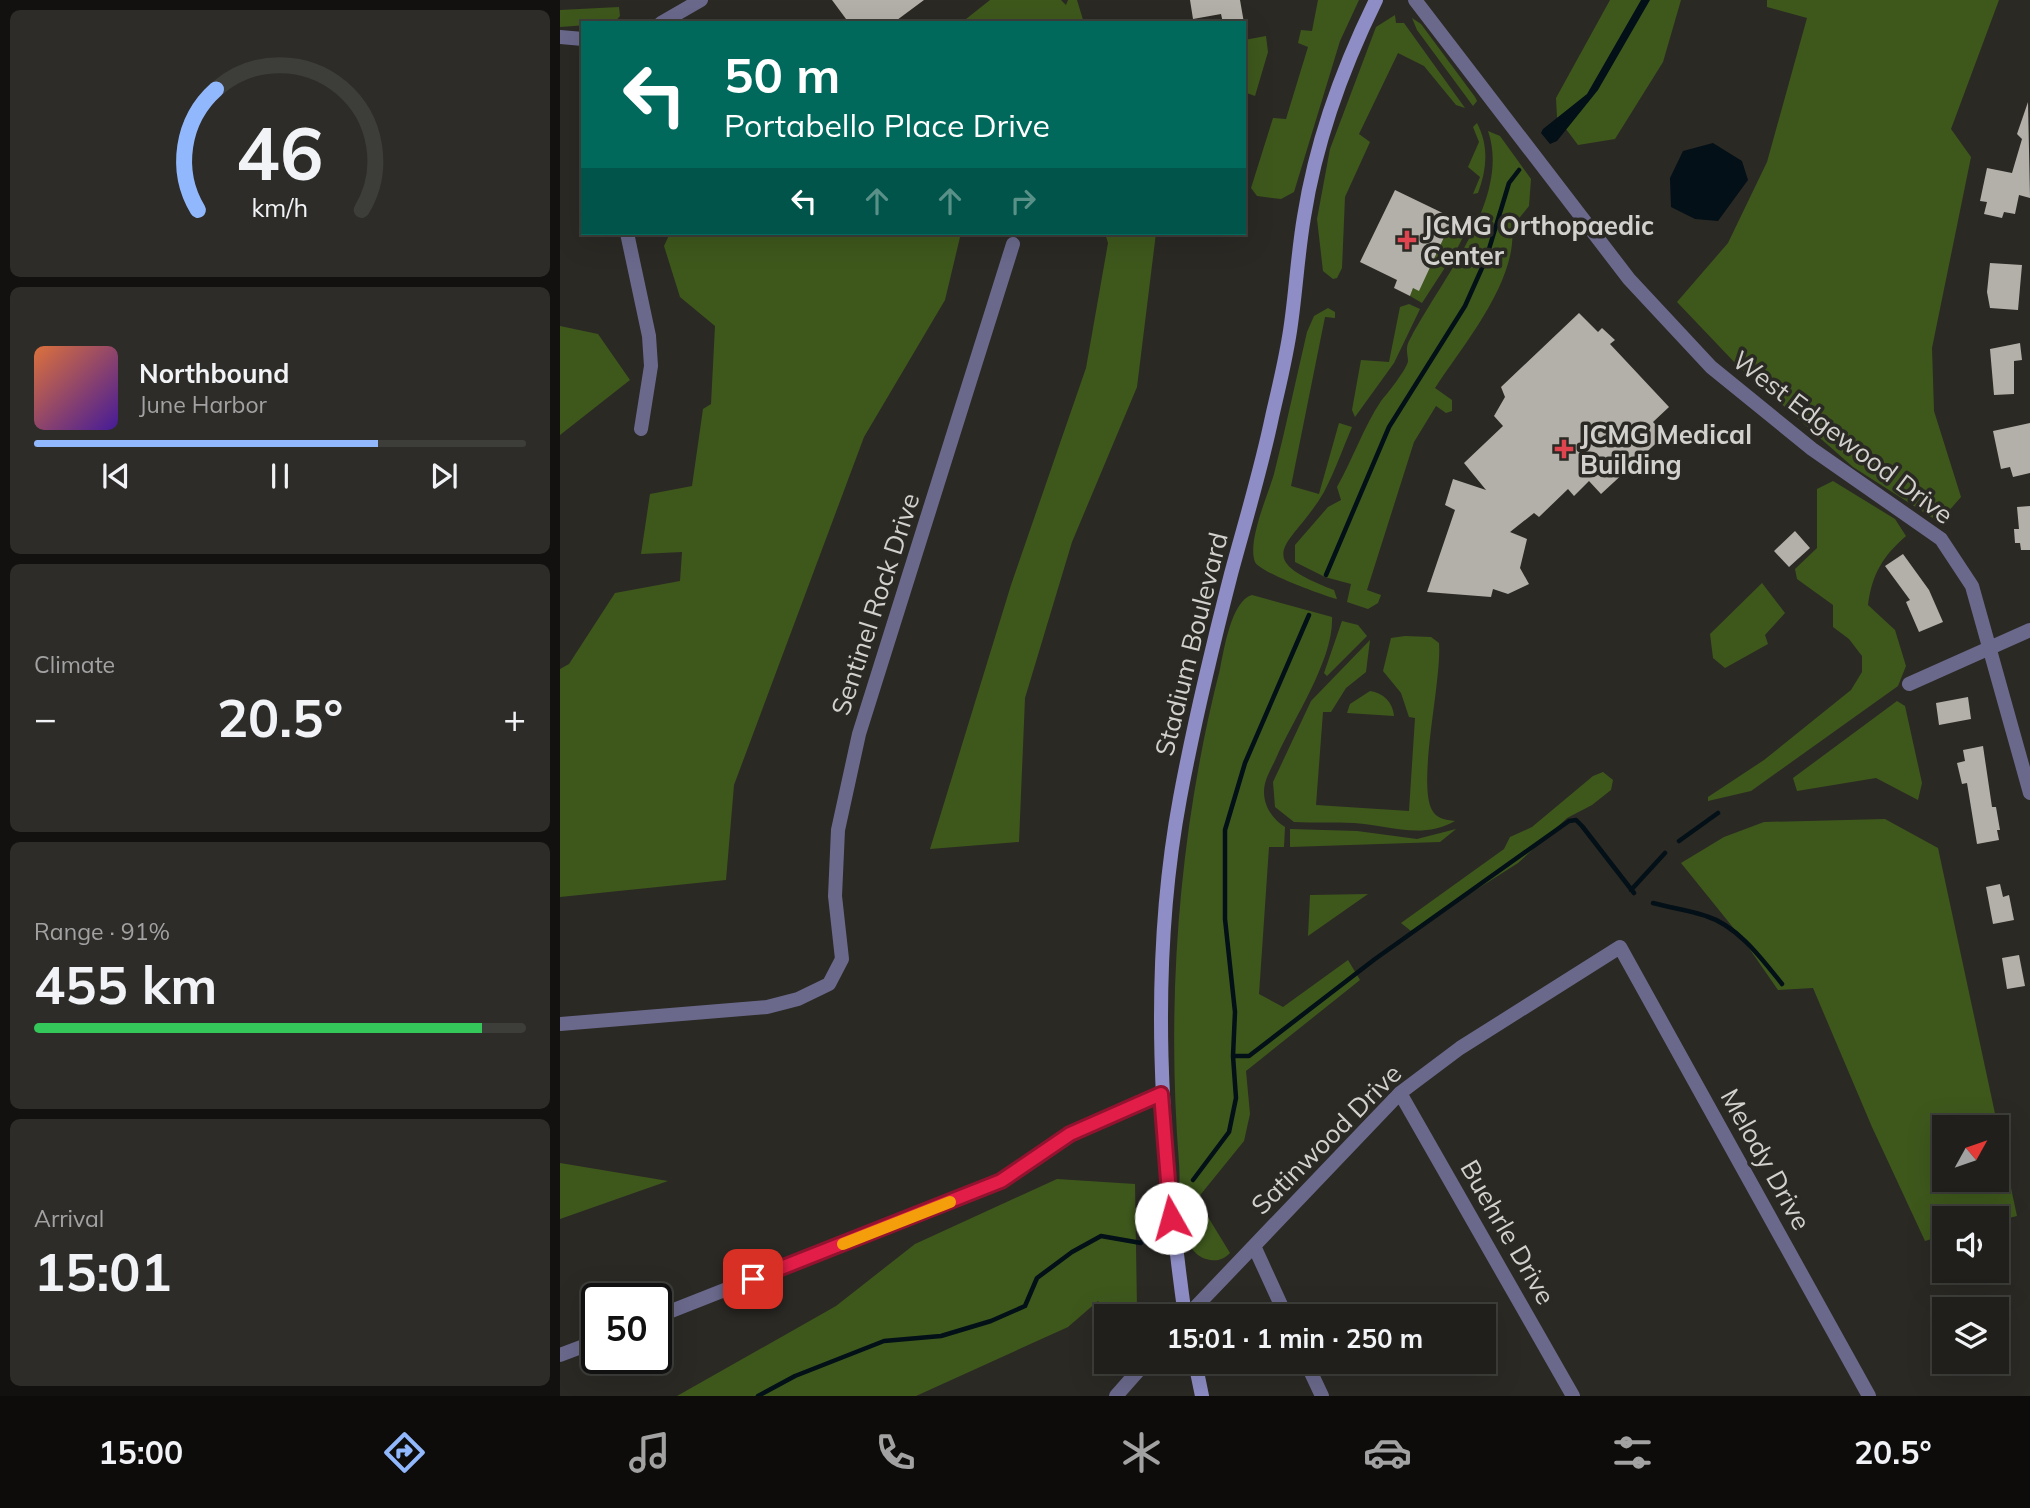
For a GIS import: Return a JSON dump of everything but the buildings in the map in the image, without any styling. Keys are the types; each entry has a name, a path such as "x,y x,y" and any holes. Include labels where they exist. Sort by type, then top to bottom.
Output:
{"main road":[{"name":"Stadium Boulevard","path":"1184,1304 1168,1194 1161,1094 1162,973 1167,893 1180,801 1218,629 1265,454 1291,328 1303,218 1323,131 1352,48 1376,0"},
{"path":"1197,1374 1202,1396"}],"street":[{"path":"664,21 701,0"},
{"name":"West Edgewood Drive","path":"1415,0 1629,279 1711,367 1812,449 1941,539 1972,586 2028,774 2030,793"},
{"path":"560,37 581,39"},
{"path":"627,235 649,336 651,366 641,429"},
{"name":"Sentinel Rock Drive","path":"560,1024 767,1007 798,999 830,984 842,959 835,896 838,830 859,734 1013,244"},
{"path":"1909,684 2030,630"},
{"name":"Satinwood Drive","path":"1198,1304 1401,1093 1460,1048 1620,947"},
{"name":"Melody Drive","path":"1620,947 1869,1396"},
{"name":"Buehrle Drive","path":"1401,1093 1573,1396"},
{"path":"672,1311 1001,1181 1070,1134 1161,1094"},
{"path":"1254,1246 1281,1304"},
{"path":"560,1355 581,1347"},
{"path":"1116,1396 1135,1374"},
{"path":"1312,1374 1322,1396"}],"green space":[{"path":"990,0 1061,0 1066,5 1068,0 1077,0 1083,21 964,21"},
{"path":"1318,0 1359,0 1340,41 1294,192 1281,199 1257,196 1251,188 1273,118 1286,119 1308,47 1298,43 1301,30 1312,31"},
{"path":"1610,0 1681,0 1663,62 1615,139 1578,145 1557,117 1556,98"},
{"path":"1767,0 1999,0 1951,129 1971,157 1932,348 1934,411 1961,497 1939,522 1853,467 1737,365 1677,302 1728,243 1767,162 1807,18 1767,7"},
{"path":"619,7 620,16 616,21 581,21 581,25 560,27 560,10"},
{"path":"1395,15 1396,23 1404,23 1465,108 1456,105 1424,66 1398,53 1359,134 1370,142 1345,197 1342,268 1337,278 1333,279 1323,271 1317,219 1330,149 1376,27"},
{"path":"1412,18 1421,24 1475,97 1477,101 1473,106 1417,30"},
{"path":"1266,36 1268,52 1255,96 1246,93 1246,40"},
{"path":"1477,123 1485,158 1478,193 1473,194 1480,177 1468,167 1479,142 1473,127"},
{"path":"1488,131 1500,136 1531,179 1529,206 1512,227 1512,247 1498,290 1474,332 1435,388 1452,400 1452,411 1446,413 1436,406 1414,442 1367,590 1381,595 1378,603 1368,609 1347,602 1351,584 1325,577 1295,562 1295,545 1328,507 1341,500 1337,487 1363,433 1381,401 1404,370 1408,361 1409,341 1468,240 1490,185 1493,157"},
{"path":"1453,218 1462,223 1463,237 1422,303 1410,296 1413,288 1419,290"},
{"path":"669,235 961,235 945,300 864,437 734,785 726,880 560,897 560,669 569,664 615,593 680,581 682,552 641,554 650,494 692,486 703,409 711,404 715,326 680,297 664,246"},
{"path":"1106,235 1156,235 1137,387 1072,542 1025,698 1019,842 930,849 1011,585 1086,368 1108,243"},
{"path":"1409,304 1420,309 1394,363 1355,417 1352,410 1361,360 1389,362 1400,307"},
{"path":"1328,308 1335,312 1335,318 1325,317 1291,486 1319,494 1339,423 1352,427 1324,492 1290,538 1284,548 1284,558 1291,568 1334,590 1337,599 1268,572 1255,562 1253,553 1256,530 1274,474 1307,332 1314,316"},
{"path":"560,326 598,334 630,380 560,435"},
{"path":"1833,481 1895,519 1906,536 1880,566 1872,584 1868,605 1895,630 1906,666 1898,686 1751,791 1708,801 1708,797 1764,760 1851,690 1862,672 1862,656 1849,639 1833,627 1833,605 1797,579 1795,569 1817,548 1817,489"},
{"path":"1762,583 1785,613 1765,635 1768,644 1725,668 1713,658 1710,634"},
{"path":"1252,595 1332,617 1327,651 1320,669 1264,787 1267,808 1285,827 1284,847 1269,847 1259,994 1283,1007 1348,960 1360,980 1246,1071 1250,1114 1244,1141 1197,1199 1230,1253 1222,1259 1213,1260 1196,1253 1189,1244 1180,1203 1175,1101 1175,977 1186,853 1206,730 1230,627 1239,606"},
{"path":"1342,621 1358,625 1367,636 1327,676 1324,673"},
{"path":"1431,637 1439,643 1428,755 1428,796 1436,815 1455,821 1442,827 1417,831 1354,823 1294,822 1275,807 1273,782 1311,701 1370,640 1366,672 1346,688 1331,712 1323,712 1316,805 1409,811 1415,718 1409,717 1401,693 1383,671 1391,638"},
{"path":"1370,691 1386,699 1392,706 1394,716 1347,713 1350,704"},
{"path":"1897,701 1905,706 1922,783 1918,800 1876,778 1797,791 1793,778"},
{"path":"1603,772 1613,780 1611,790 1592,805 1567,818 1518,863 1411,931 1401,923 1504,849 1510,837 1532,827 1593,776"},
{"path":"1885,819 1938,848 1995,1115 1932,1115 1932,1192 2009,1192 2009,1179 2017,1216 2009,1218 2009,1206 1932,1206 1932,1239 1925,1241 1872,1127 1813,988 1778,990 1744,941 1681,863 1724,837 1764,822"},
{"path":"1290,829 1357,831 1417,839 1456,829 1440,842 1290,847"},
{"path":"1368,894 1308,936 1310,895"},
{"path":"560,1163 668,1181 560,1219"},
{"path":"1057,1179 1135,1184 1137,1304 1100,1304 1098,1301 1068,1327 916,1396 677,1396 836,1306 915,1244"}],"shaded area":[{"path":"1641,0 1650,0 1598,90 1557,141 1550,144 1541,133 1543,129 1587,94"},
{"path":"1713,143 1742,161 1748,180 1718,221 1695,219 1671,207 1670,178 1683,151"}],"waterway":[{"path":"1326,575 1389,427 1465,306 1486,259 1509,183 1519,170"},
{"path":"1193,1180 1229,1132 1236,1098 1233,1056 1235,1012 1225,919 1225,830 1245,763 1309,615"},
{"path":"1679,841 1718,813"},
{"path":"1233,1056 1249,1056 1375,959 1569,821 1576,820 1582,826 1634,893"},
{"path":"1631,890 1665,853"},
{"path":"1653,903 1700,914 1729,927 1749,944 1782,984"},
{"path":"758,1396 795,1376 884,1341 941,1336 991,1321 1025,1306 1037,1278 1072,1252 1101,1236 1141,1243 1151,1230"}],"slow traffic":[{"path":"843,1244 950,1202"}],"place":[{"name":"JCMG Orthopaedic Center","path":"1407,240"},
{"name":"JCMG Medical Building","path":"1564,449"}],"route":[{"path":"753,1279 1001,1181 1070,1134 1161,1094 1171,1218"}]}
